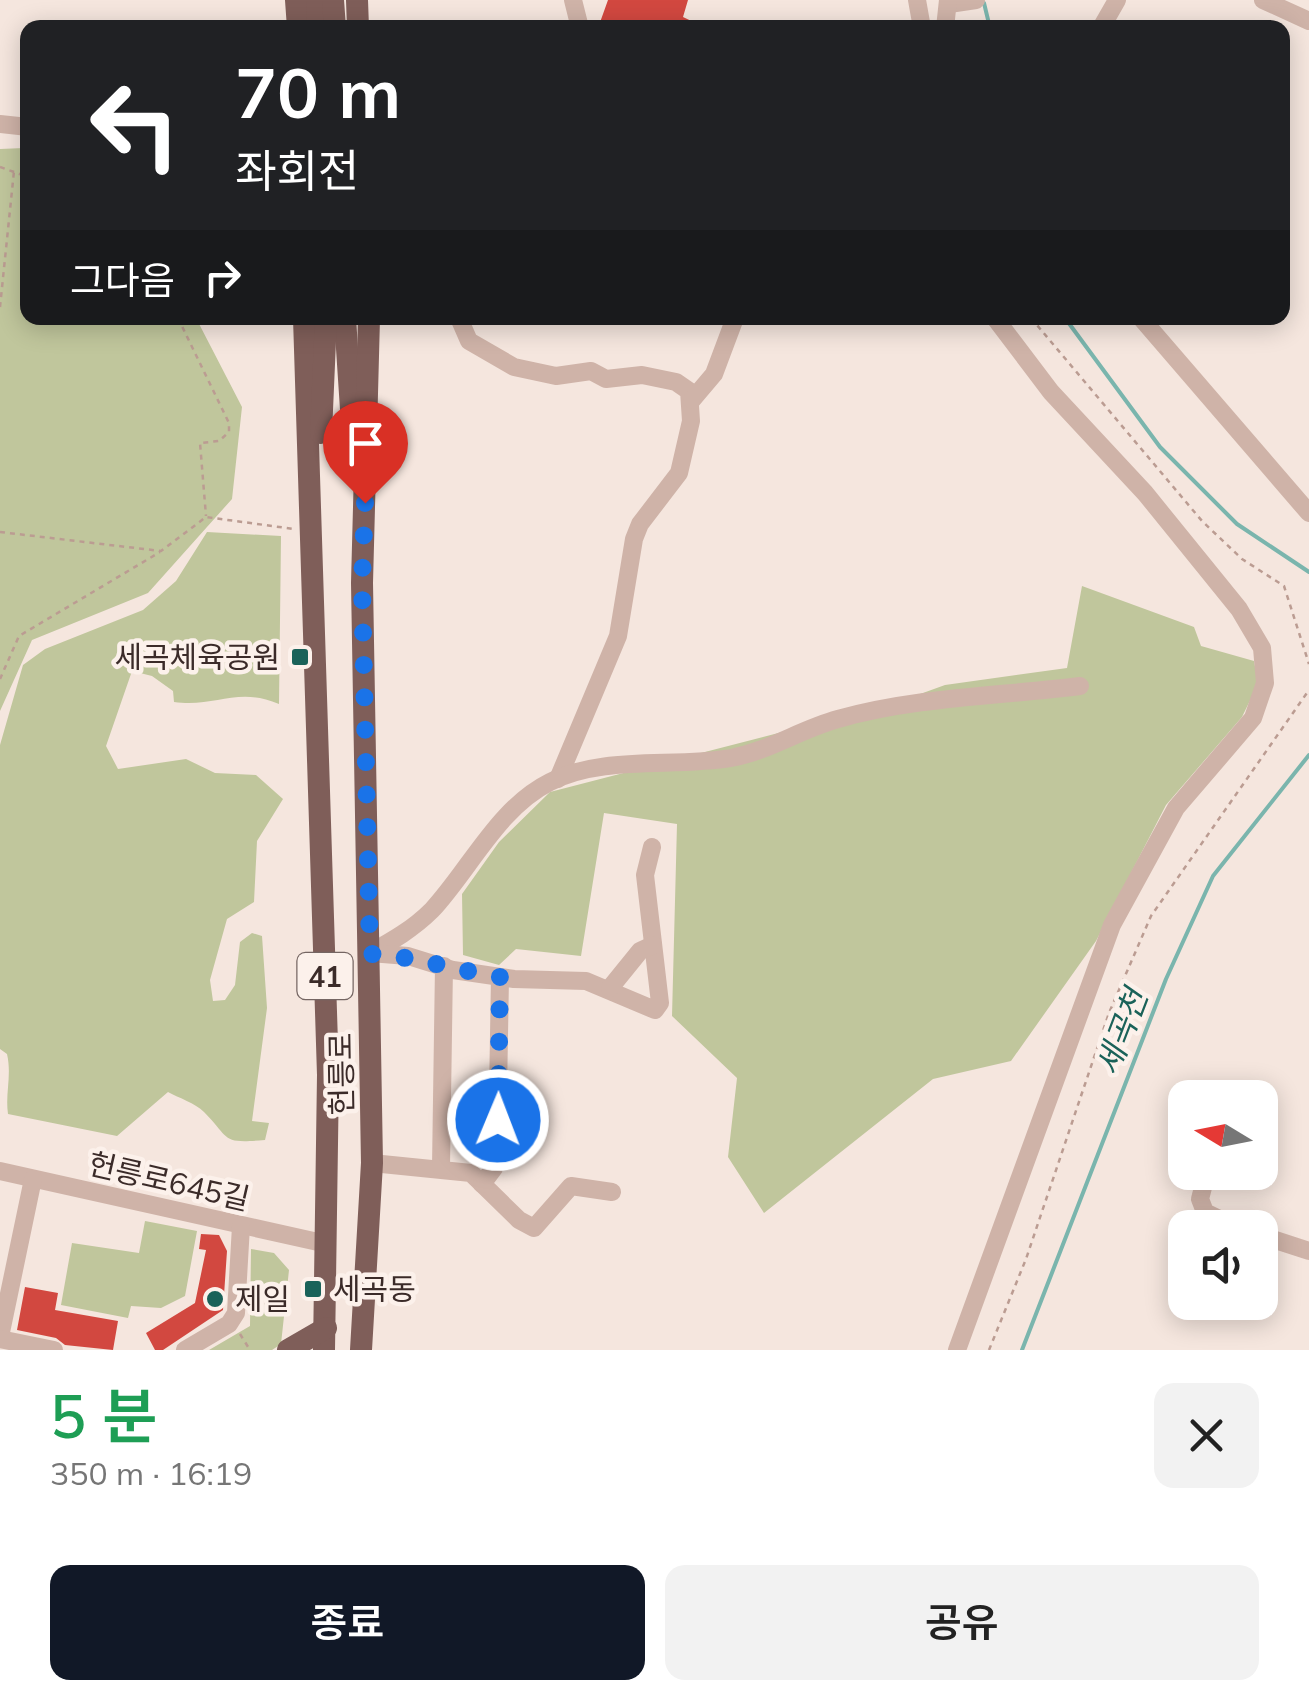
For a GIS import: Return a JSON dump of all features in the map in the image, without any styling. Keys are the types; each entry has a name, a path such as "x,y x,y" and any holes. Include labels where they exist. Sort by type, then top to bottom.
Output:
{"main road":[{"path":"308,325 314,601"},
{"name":"헌릉로","path":"308,325 310,531 328,1075 325,1339"},
{"path":"345,325 362,583"},
{"name":"헌릉로","path":"362,1349 372,1163 362,583 369,325"},
{"path":"288,1350 325,1339"}],"street":[{"path":"951,2 976,0"},
{"path":"1263,0 1309,20"},
{"path":"463,325 469,341 514,368 556,376 590,371 606,379 642,375 661,378 689,391 692,400 687,449 679,473 652,506 634,539 618,636 583,730 558,779"},
{"path":"692,400 714,374 732,325"},
{"path":"957,1350 1112,925 1176,808 1253,718 1266,683 1262,648 1239,608 1145,492 1051,392 1000,325"},
{"path":"1147,325 1309,513"},
{"path":"370,954 408,932 515,808 558,779 622,766 667,766 736,757 836,719 877,711 1080,686"},
{"path":"370,954 408,956 500,977 586,981 655,1010 660,1002 645,875 652,848"},
{"path":"610,988 621,969 653,945"},
{"path":"442,1167 444,966"},
{"path":"482,1184 494,1168 497,1152 500,977"},
{"path":"372,1163 442,1167 471,1173 519,1220 534,1228 572,1186 612,1192"},
{"name":"헌릉로645길","path":"0,1172 327,1244"},
{"path":"33,1178 0,1338 54,1350"},
{"path":"185,1350 229,1324 237,1301 241,1226"},
{"path":"1278,1241 1309,1252"}],"path":[{"path":"0,167 20,173"},
{"path":"0,307 14,171"},
{"path":"181,325 229,423 230,432 219,441 200,443 206,517"},
{"path":"1037,325 1202,521 1242,559 1284,586 1309,664"},
{"path":"0,679 19,636 161,551 206,517 310,531"},
{"path":"0,532 161,551"},
{"path":"989,1350 1026,1259 1109,1013 1151,916 1309,690"},
{"path":"237,1301 292,1304"}],"green space":[{"path":"20,148 20,325 200,325 242,407 232,499 148,593 32,640 0,711 0,149"},
{"path":"207,532 281,536 279,704 251,697 174,702 173,691 152,676 132,671 106,746 118,769 186,759 215,773 256,775 283,799 257,841 254,902 227,919 210,980 213,1001 225,1000 235,985 240,942 252,933 262,936 267,1008 252,1121 269,1123 265,1140 228,1138 200,1109 168,1092 117,1136 8,1114 8,1062 7,1054 0,1049 0,745 23,665 45,649 143,610 176,581"},
{"path":"1082,586 1194,627 1201,646 1254,661 1258,684 1242,717 1166,805 1096,941 1011,1061 933,1079 764,1213 728,1157 737,1078 672,1016 677,824 604,813 581,956 516,949 499,965 463,955 462,894 499,842 550,792 898,702 945,685 1067,668"},
{"path":"145,1221 197,1231 185,1296 161,1308 131,1306 128,1318 61,1305 72,1243 139,1253"},
{"path":"251,1249 274,1253 289,1270 281,1344 272,1350 209,1350 250,1326"}],"building":[{"path":"608,0 688,0 683,17 689,20 601,20"},
{"path":"201,1234 219,1235 227,1251 223,1310 163,1350 155,1350 146,1333 195,1303 206,1250 199,1249"},
{"path":"25,1287 58,1293 55,1310 118,1321 113,1350 65,1345 56,1338 17,1330"}],"waterway":[{"name":"세곡천","path":"984,3 988,20"},
{"name":"세곡천","path":"1070,325 1160,447 1237,524 1309,572"},
{"name":"세곡천","path":"1022,1350 1166,979 1213,876 1309,755"}],"place":[{"name":"세곡체육공원","path":"300,657"},
{"name":"세곡동","path":"313,1289"},
{"name":"제일","path":"215,1299"}],"route":[{"path":"365,503 362,583 370,954 408,956 453,970 500,977 498,1120"}]}
